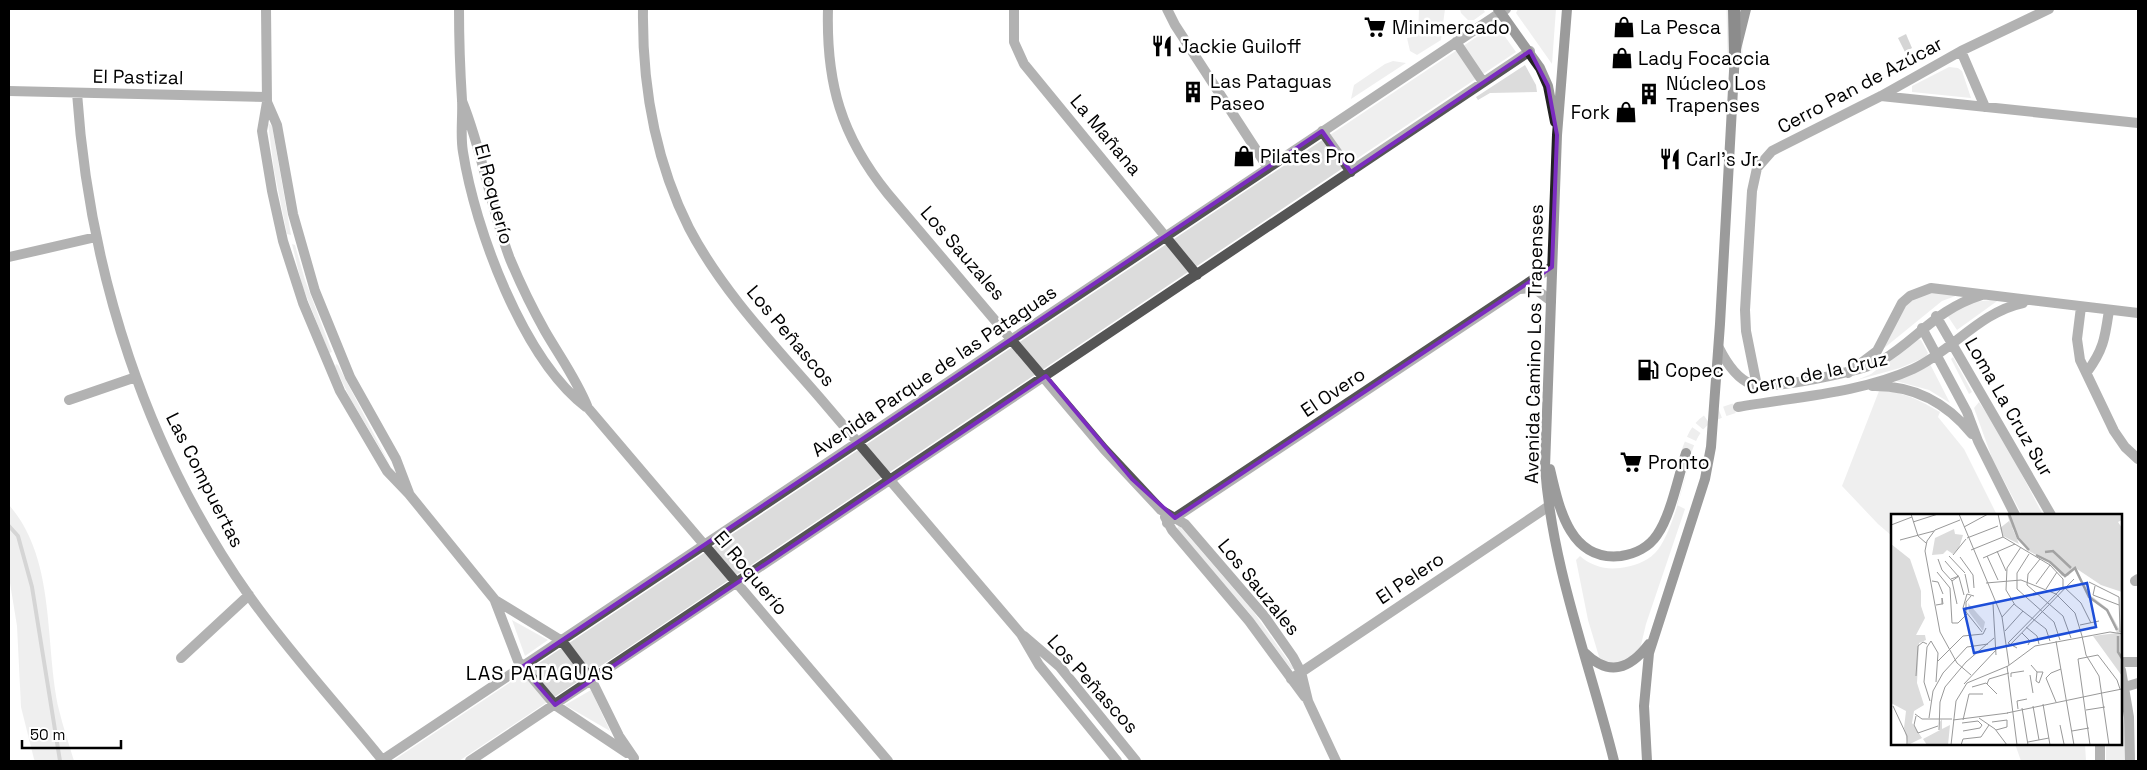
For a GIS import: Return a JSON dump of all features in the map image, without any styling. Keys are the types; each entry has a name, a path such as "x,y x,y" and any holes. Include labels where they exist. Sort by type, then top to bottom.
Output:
{"main road":[{"name":"Avenida Camino Los Trapenses","path":"1567,9 1557,135 1550,301 1545,451 1548,506 1563,576 1614,761"},
{"path":"1647,761 1644,693 1652,641 1705,479 1711,447 1719,348 1735,53 1734,9"},
{"path":"1735,53 1746,9"},
{"path":"1501,10 1530,52 1548,86 1557,135"},
{"path":"1545,451 1562,511 1575,539 1593,553 1616,557 1639,550 1658,534 1686,453"},
{"path":"1584,652 1599,664 1617,668 1632,662 1652,641"}],"street":[{"path":"266,9 267,100 263,120 263,140 283,241 303,303 326,362 355,420 378,460 409,494 495,600 522,667 555,705 636,760"},
{"name":"El Roquerío","path":"459,9 463,153 475,207 495,264 514,307 541,355 565,389 588,408 888,761"},
{"name":"Los Peñascos","path":"643,9 645,65 655,131 670,184 690,229 721,278 756,324 1021,634 1060,667 1136,761"},
{"name":"Los Sauzales","path":"828,9 828,45 833,87 844,124 853,143 884,188 1013,338 1104,449 1171,521 1249,621 1308,702 1336,761"},
{"name":"La Mañana","path":"1014,9 1014,42 1024,64 1167,236 1197,275"},
{"path":"1167,9 1268,168"},
{"name":"Cerro Pan de Azúcar","path":"1757,386 1746,331 1745,310 1752,191 1757,168 1772,151 1881,96 1961,51 2049,9"},
{"name":"Avenida Parque de las Pataguas","path":"382,761 1167,236 1501,10"},
{"path":"1456,42 1483,82"},
{"path":"1961,51 1985,107"},
{"path":"470,761 1530,52"},
{"name":"El Pastizal","path":"9,91 267,100"},
{"name":"Las Compuertas","path":"77,93 82,156 96,237 110,294 136,377 161,436 190,496 249,595 286,645 382,761"},
{"path":"1881,96 2138,124"},
{"path":"267,100 277,125 298,237 315,290 360,398 396,459 409,494"},
{"name":"El Roquerío","path":"462,101 473,132 490,199 510,259 533,307 576,382 588,408"},
{"path":"1322,131 1351,172"},
{"path":"9,257 96,237"},
{"path":"283,241 298,237"},
{"name":"El Roquerío","path":"495,264 510,259"},
{"name":"El Overo","path":"1171,521 1552,267"},
{"path":"1519,289 1534,288 1550,301"},
{"name":"Cerro de la Cruz","path":"1848,373 1872,356 1895,313 1910,296 1931,288 2034,302 2138,313"},
{"name":"Cerro de la Cruz","path":"1719,348 1740,377 1750,384 1757,386 1848,373 1881,361 1936,316 1962,302 1985,294"},
{"name":"Cerro de la Cruz","path":"1738,407 1859,386 1913,369 1952,346 1998,312 2012,305 2034,302"},
{"path":"2081,307 2077,344 2080,360 2114,431 2125,447 2138,459"},
{"path":"2087,372 2100,355 2105,342 2109,310"},
{"name":"Loma La Cruz Sur","path":"1936,316 2050,514"},
{"name":"Loma La Cruz Sur","path":"1922,328 1967,412 1978,442 2014,514"},
{"path":"326,362 341,356"},
{"path":"68,400 136,377"},
{"name":"Loma La Cruz Sur","path":"1859,386 1909,389 1936,400 1959,418 1978,442"},
{"name":"El Pelero","path":"1291,679 1548,506"},
{"name":"Los Sauzales","path":"1171,521 1185,524 1265,617 1294,657 1301,672 1308,702"},
{"path":"181,658 249,595"},
{"path":"495,600 562,641 592,681 619,736 636,760"},
{"name":"Los Peñascos","path":"1021,634 1038,665 1117,761"},
{"path":"2122,662 2138,662"},
{"path":"2122,674 2125,687 2130,761"},
{"path":"2125,687 2138,682"},
{"path":"2100,745 2100,761"}],"highlighted area":[{"path":"1530,51 1548,86 1557,135 1552,267 1175,518 1132,479 1046,376 555,705 522,667 1322,131 1351,172"}],"shaded area":[{"path":"1419,9 1445,9 1441,40 1417,55 1410,51 1407,38 1418,36"},
{"path":"1460,9 1483,9 1485,12 1474,20 1468,20 1461,13"},
{"path":"1518,9 1556,9 1552,64 1516,13"},
{"name":"LAS PATAGUAS","path":"1496,24 1516,52 459,761 394,760"},
{"path":"1906,34 1912,48 1905,52 1898,38"},
{"path":"1393,61 1406,63 1351,99 1354,85 1385,64"},
{"path":"1525,65 1536,85 1537,92 1490,93 1478,100 1476,97"},
{"path":"1949,67 1958,68 1962,71 1971,98 1912,92 1912,86"},
{"path":"268,123 272,126 291,235 287,234 274,170"},
{"path":"292,244 295,245 305,280 332,352 329,353 302,285"},
{"path":"1937,290 1961,294 1942,301 1883,349 1900,308 1913,297"},
{"path":"2000,299 1957,330 1947,315 1965,303"},
{"path":"1917,339 1921,340 1928,353 1926,357 1900,368 1857,380 1871,374"},
{"path":"1953,357 1972,392 1969,394 1951,359"},
{"path":"336,364 390,465 350,398 335,367"},
{"path":"1930,364 1950,403 1929,390 1892,380"},
{"path":"1879,391 1895,392 1918,400 1940,412 1938,417 1964,449 1996,514 1891,514 1891,535 1842,486"},
{"path":"1979,402 2001,435 2042,514 2021,514 1992,458 1974,408"},
{"path":"9,505 24,527 35,551 42,576 59,710 74,761 35,761 34,759 21,707 17,626 9,577"},
{"path":"1677,505 1685,509 1646,624 1638,658 1612,664 1600,660 1588,620 1576,560 1580,556 1594,565 1609,568 1625,567 1643,562 1655,553 1661,545"},
{"path":"1179,525 1253,611 1294,669 1291,669 1250,614 1177,529"},
{"path":"512,620 548,640 525,656"},
{"path":"591,690 610,731 565,705"},
{"path":"2122,712 2125,734 2125,761 2106,761 2106,745 2122,745"},
{"path":"2015,745 2085,745 2086,761 2021,761"}],"waterway":[{"path":"9,526 18,536 32,587 60,761"}],"tunnel":[{"path":"1686,453 1694,433 1704,421 1738,407"}],"place":[{"name":"Minimercado","path":"1375,27"},
{"name":"La Pesca","path":"1624,27"},
{"name":"Jackie Guiloff","path":"1162,46"},
{"name":"Lady Focaccia","path":"1622,58"},
{"name":"Las Pataguas Paseo","path":"1193,92"},
{"name":"Núcleo Los Trapenses","path":"1649,94"},
{"name":"Fork","path":"1626,112"},
{"name":"Pilates Pro","path":"1244,156"},
{"name":"Carl's Jr.","path":"1670,159"},
{"name":"Copec","path":"1648,370"},
{"name":"Pronto","path":"1631,462"}],"district":[{"name":"LAS PATAGUAS","path":"540,673"}]}
